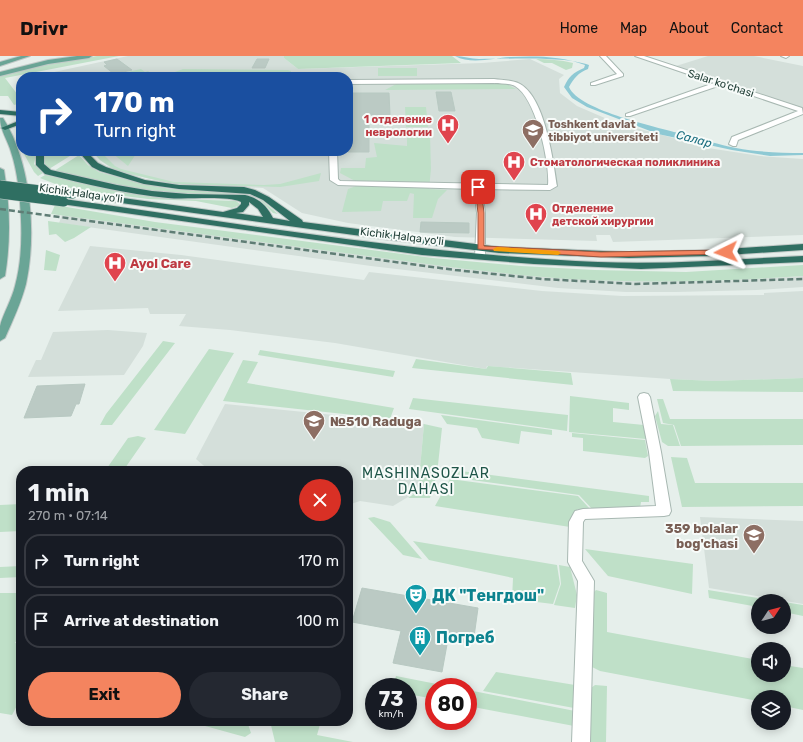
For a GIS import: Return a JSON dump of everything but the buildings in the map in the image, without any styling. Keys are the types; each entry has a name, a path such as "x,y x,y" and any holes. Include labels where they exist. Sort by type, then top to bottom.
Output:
{"highway":[{"path":"0,112 16,114"},
{"path":"5,128 16,124"},
{"path":"40,156 40,165 48,172 152,195 245,197 252,199 265,211 269,220"},
{"path":"87,156 95,165 102,169 144,182 172,186 244,190 255,192 263,196 293,219 311,226"},
{"name":"Kichik Halqa yo'li","path":"0,185 269,220 480,252 583,264 641,266 803,259"},
{"name":"Kichik Halqa yo'li","path":"0,194 422,252 629,255 711,253 803,247"},
{"path":"221,214 240,210 245,205 245,202 242,199 232,197"}],"main road":[{"path":"0,60 14,56"},
{"path":"0,73 46,61 75,56"},
{"path":"0,73 48,62 89,56"},
{"path":"0,65 29,57"},
{"path":"0,120 5,128 19,167 24,199 26,239 24,265 20,287 12,311 0,338"},
{"path":"0,170 4,201 3,257 0,276"}],"street":[{"path":"593,84 621,75 603,56"},
{"name":"Salar ko'chasi","path":"638,56 800,109 802,112"},
{"path":"333,156 334,180 338,183 478,187 550,188 553,186 546,138 532,102 526,92 516,84 494,81 353,82"},
{"path":"628,114 721,83"},
{"path":"732,144 735,139 802,112"},
{"path":"478,187 481,213 480,252"},
{"path":"582,742 586,581 575,562 576,522 580,515 583,514 664,511 655,452 644,397"}],"shaded area":[{"name":"Toshkent davlat tibbiyot universiteti","path":"128,56 284,56 284,58 298,69 482,63 530,59 564,75 559,79 560,93 577,106 621,125 708,148 760,156 803,159 803,235 613,242 610,235 596,235 597,241 455,237 348,223 302,213 263,188 173,184 124,173 111,168 96,156 353,156 353,72 54,72"},
{"path":"708,56 754,56 803,66 803,108 676,66"},
{"path":"62,215 468,269 557,278 637,281 720,281 803,276 803,287 676,292 626,292 558,288 371,266 59,223"},
{"path":"90,246 181,255 364,280 369,272 542,291 622,296 764,295 764,293 803,291 803,378 714,381 487,366 486,369 335,343 230,330 179,326 186,314 150,314 148,308 58,311"},
{"path":"108,330 147,333 143,346 124,375 28,377 36,360 41,360 53,332"},
{"name":"№510 Raduga","path":"225,404 424,424 418,491 393,506 360,501 353,503 353,466 204,466 196,459"},
{"name":"359 bolalar bog'chasi","path":"700,517 803,521 803,604 791,602 791,594 751,595 709,588"}],"green space":[{"path":"97,56 119,56 36,72 16,72 48,64"},
{"path":"284,56 452,56 461,63 298,69 284,58"},
{"path":"536,59 573,63 572,68 566,70 552,63 544,63"},
{"path":"378,68 417,68 417,76 378,76"},
{"path":"141,69 145,72 127,72"},
{"path":"183,69 291,71 291,72 175,72"},
{"path":"16,72 16,76 5,78 16,92 16,104 14,105 8,96 0,96 0,76"},
{"path":"398,83 505,83 516,89 385,90"},
{"path":"405,107 426,107 428,127 406,127"},
{"path":"407,133 430,134 431,169 429,189 447,190 438,199 432,218 413,218 414,194 410,193 407,201 383,201 381,211 342,212 348,189 356,186 357,182 340,173 341,168 365,168 366,158 377,157 374,143 407,146"},
{"path":"25,156 36,156 34,164 43,173 38,176"},
{"path":"44,156 70,156 49,169 43,164"},
{"path":"77,156 80,156 88,165 99,172 140,183 170,189 249,192 258,197 278,214 273,213 259,199 248,194 193,195 147,192 54,171"},
{"path":"96,156 105,156 115,166 121,169 174,182 264,185 280,184 321,173 319,181 280,187 173,184 117,171"},
{"path":"116,156 135,156 128,166"},
{"path":"45,175 139,195 178,199 236,201 240,204 232,208 196,201 148,199 68,189 40,178"},
{"path":"55,205 155,222 433,258 521,266 595,270 686,272 803,265 803,276 723,280 643,281 590,280 529,276 51,214"},
{"path":"48,221 91,227 65,242 56,234 49,235"},
{"path":"46,250 60,255 56,271 44,270"},
{"path":"163,341 175,343 112,425 100,425 106,414"},
{"path":"209,349 234,353 185,434 154,430"},
{"path":"260,350 395,371 393,377 258,355"},
{"path":"416,359 486,369 488,366 571,373 573,385 412,368"},
{"path":"243,360 258,362 247,383 394,408 390,419 223,401"},
{"path":"803,378 803,392 673,391 670,379 714,381"},
{"path":"570,396 629,403 629,410 613,408 613,422 644,425 646,439 569,432"},
{"path":"413,398 568,415 567,431 409,409"},
{"path":"657,399 663,399 670,419 803,419 803,445 681,446 674,425 663,423"},
{"path":"658,411 661,424 673,425 680,446 668,446 662,442 655,416"},
{"path":"441,415 552,430 552,435 521,431 519,444 482,438 477,428 447,424"},
{"path":"424,424 442,428 437,474 430,498 408,498 418,491"},
{"path":"572,433 645,440 648,456 645,458 583,451 583,438 572,437"},
{"path":"138,436 146,438 126,466 108,466 128,438"},
{"path":"671,457 687,458 695,483 803,483 803,506 682,507"},
{"path":"453,470 649,496 649,502 641,502 640,508 593,510 579,495 450,477"},
{"path":"450,479 578,496 591,510 578,509 573,513 570,527 435,506"},
{"path":"16,504 16,531 0,532 0,505"},
{"path":"374,517 390,522 422,559 403,555 368,518"},
{"path":"413,541 557,565 560,584 553,604 512,599 513,578 429,560"},
{"path":"585,549 693,564 692,594 608,576"},
{"path":"559,565 570,567 577,595 575,608 554,605 561,584"},
{"path":"16,566 16,577 0,578 0,567"},
{"path":"596,590 607,593 607,632 751,659 751,682 791,682 791,666 803,668 803,710 791,707 791,690 751,690 751,700 600,671 592,667 593,593"},
{"path":"708,590 751,597 751,606 709,598"},
{"path":"0,593 16,593 16,707 12,715 0,713"},
{"path":"791,603 803,605 803,616 791,613"},
{"path":"496,672 575,685 574,708 483,691"},
{"path":"396,676 406,678 395,678"},
{"path":"417,680 425,682 425,697 417,696"},
{"path":"595,685 607,686 606,742 590,742 591,688"},
{"path":"477,692 575,711 574,726 477,708"},
{"path":"205,726 249,726 251,733 245,737"},
{"path":"271,726 320,726 317,735 353,742 275,742"}],"water":[{"path":"455,56 476,59 495,59 475,61 461,59"},
{"path":"511,57 539,57 558,58 573,61 551,59 495,59"},
{"name":"Салар","path":"573,61 589,65 588,69 577,76 569,87 576,96 588,104 604,111 641,123 730,147 761,151 803,153 803,155 770,156 732,150 658,134 587,107 572,98 564,87 572,75 584,68 585,65"}],"railway":[{"path":"0,209 455,270 542,279 636,284 803,279"}],"slow traffic":[{"path":"497,249 558,253"}],"place":[{"name":"1 отделение неврологии","path":"448,144"},
{"name":"Toshkent davlat tibbiyot universiteti","path":"533,150"},
{"name":"Стоматологическая поликлиника","path":"514,182"},
{"name":"Отделение детской хирургии","path":"536,234"},
{"name":"Ayol Care","path":"115,282"},
{"name":"№510 Raduga","path":"314,440"},
{"name":"359 bolalar bog'chasi","path":"754,554"},
{"name":"ДК \"Тенгдош\"","path":"416,614"},
{"name":"Погреб","path":"420,656"}],"district":[{"name":"MASHINASOZLAR DAHASI","path":"426,482"}],"route":[{"path":"478,187 481,213 481,248 536,252 629,255 726,252"}]}
